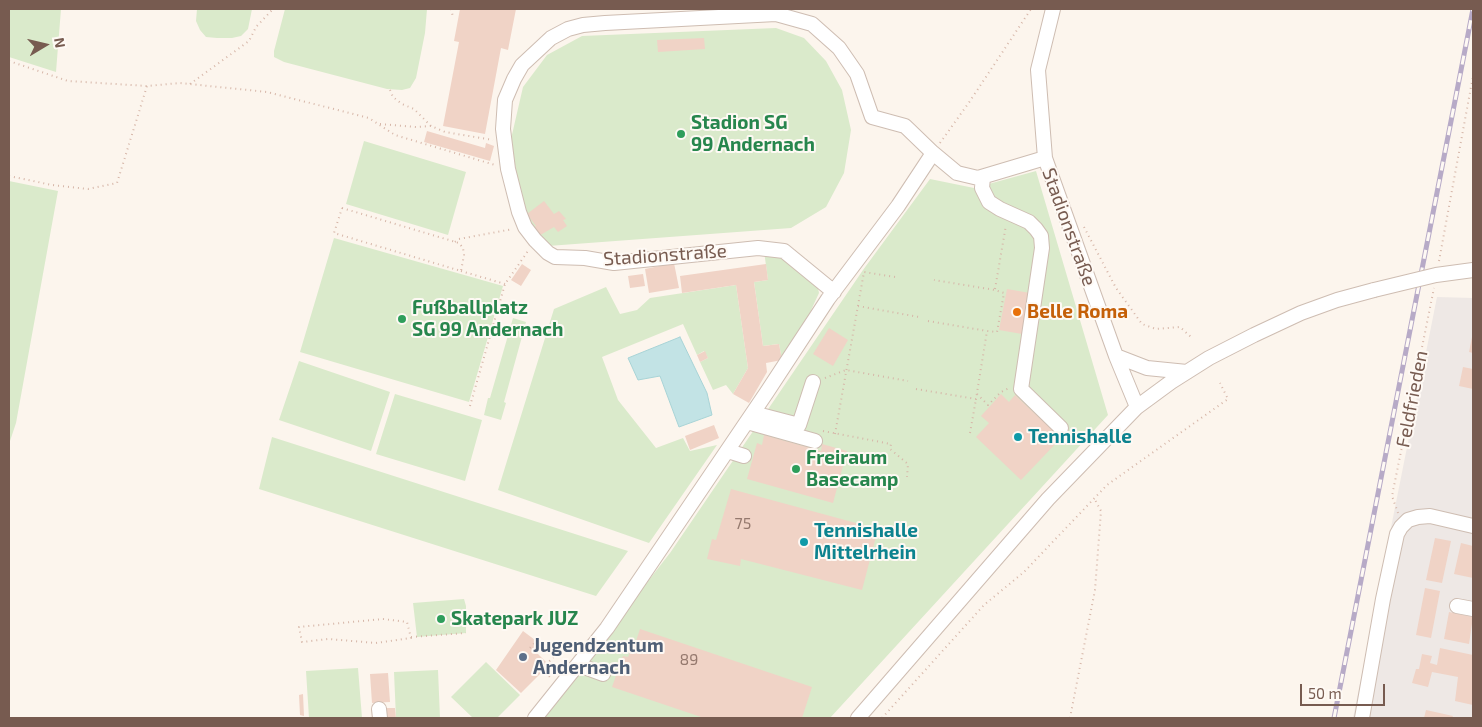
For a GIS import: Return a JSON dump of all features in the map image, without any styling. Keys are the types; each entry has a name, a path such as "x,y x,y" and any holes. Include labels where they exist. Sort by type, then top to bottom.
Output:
{"street":[{"name":"Stadionstraße","path":"1052,9 1038,70 1045,158 1116,356 1137,407"},
{"name":"Stadionstraße","path":"834,292 784,251 758,248 614,263 585,258 555,256 548,253 535,240 519,212 508,168 502,129 505,100 522,65 551,38 568,29 605,22 776,14 812,24 839,48 857,74 872,117 905,126 957,173 970,177 983,177 1045,158"},
{"path":"535,718 570,680 580,663 607,628 834,292 898,206 933,153"},
{"path":"983,177 982,188 989,202 1029,222 1041,236 1042,248 1020,389 1061,428"},
{"path":"858,718 1048,499 1137,407 1209,358 1301,313 1337,300 1374,290 1436,275 1473,270"},
{"path":"1116,356 1147,368 1188,372"},
{"path":"750,418 799,425 813,382"},
{"path":"750,418 815,440"},
{"path":"728,450 744,456"},
{"path":"1362,718 1397,534 1408,520 1418,517 1430,516 1473,526"},
{"path":"1457,606 1473,609"},
{"path":"580,663 584,667 603,674"}],"path":[{"path":"190,84 249,41 256,27 273,9"},
{"path":"451,9 453,17"},
{"path":"933,153 1031,9"},
{"path":"9,61 68,81 147,86 190,84 267,92 369,118 395,135 432,148 508,168"},
{"path":"1438,266 1473,76"},
{"path":"9,176 52,185 88,189 117,183 147,86"},
{"path":"390,90 393,97 402,104 414,109 431,126 445,132 504,142"},
{"path":"377,123 416,127 431,126"},
{"path":"460,271 464,255 463,248 455,242 342,208 334,233 460,271 505,284"},
{"path":"995,290 1008,213"},
{"path":"1066,217 1081,220 1116,288 1142,324 1156,329 1180,328 1191,337"},
{"path":"455,242 459,239 526,227"},
{"path":"470,406 505,284 535,240"},
{"path":"835,434 864,272 895,277"},
{"path":"928,321 997,332 1004,293 934,280"},
{"name":"Feldfrieden","path":"1404,524 1392,496 1434,285"},
{"path":"858,306 919,317"},
{"path":"970,433 987,330"},
{"path":"813,382 846,370 908,381"},
{"path":"882,718 984,605 1024,572 1106,485 1228,399 1220,383"},
{"path":"977,394 988,404 1001,392 1021,384"},
{"path":"916,389 976,399"},
{"path":"799,425 835,434 891,444 890,449 908,464 907,477"},
{"path":"1070,718 1095,590 1100,511 1094,498"},
{"path":"411,638 407,622 383,619 299,627 302,642 328,639 376,643 466,633"},
{"path":"530,648 539,638"},
{"path":"542,668 556,655"}],"shaded area":[{"path":"1437,297 1473,298 1473,718 1353,718"}],"green space":[{"path":"9,9 61,9 56,72 9,57"},
{"path":"197,9 252,9 248,29 241,36 217,38 206,37 200,30 196,21"},
{"path":"285,9 427,9 425,33 416,78 410,88 402,90 387,89 284,62 274,57"},
{"name":"Stadion SG 99 Andernach","path":"776,28 804,38 826,61 842,90 851,130 844,173 826,207 791,228 548,246 539,240 522,208 511,139 523,87 547,55 582,36"},
{"path":"364,141 466,172 448,235 346,204"},
{"path":"1036,171 1108,415 830,718 541,718 670,553 863,270 930,179 974,188"},
{"path":"9,181 58,191 16,423 9,444"},
{"name":"Fußballplatz SG 99 Andernach","path":"334,238 503,286 469,402 300,352"},
{"path":"764,251 783,256 818,288 819,293 801,332 782,360 779,344 763,346 754,282 768,280"},
{"path":"736,285 748,368 733,394 726,385 713,390 700,362 708,358 704,351 697,355 683,324 602,357 618,400 656,448 683,438 690,451 717,445 649,543 498,490 554,309 606,287 620,314 637,310 650,298"},
{"path":"513,318 526,322 504,402 506,403 501,420 484,415"},
{"path":"299,361 390,392 371,451 279,420"},
{"path":"395,394 482,420 465,481 376,454"},
{"path":"272,437 628,551 596,596 259,489"},
{"name":"Skatepark JUZ","path":"464,599 466,606 466,633 417,637 413,603"},
{"path":"486,662 520,695 497,718 473,718 451,697"},
{"path":"358,668 362,718 309,718 306,671"},
{"path":"438,670 440,718 396,718 394,672"}],"water":[{"path":"680,337 707,393 712,415 679,427 660,376 638,380 628,358"}],"building":[{"path":"460,9 516,9 508,50 501,48 485,134 443,126 459,42 454,41"},
{"path":"704,38 705,49 658,52 657,40"},
{"path":"427,131 485,148 486,143 494,146 490,161 424,142"},
{"path":"544,201 554,214 559,211 566,219 563,220 567,226 558,232 554,227 537,237 533,228 536,226 527,214"},
{"path":"674,263 679,288 649,293 645,269"},
{"path":"522,264 531,270 521,286 511,280"},
{"path":"766,264 768,280 754,282 763,346 779,344 782,360 766,363 767,372 749,403 733,394 748,368 736,285 682,293 680,276"},
{"path":"643,274 645,286 630,288 628,276"},
{"path":"1007,289 1030,293 1022,334 999,330"},
{"path":"829,328 848,340 833,366 813,354"},
{"path":"1473,337 1473,353 1469,352"},
{"path":"705,351 708,358 700,362 697,355"},
{"path":"1463,367 1473,369 1473,389 1459,386"},
{"name":"Tennishalle","path":"1001,394 1009,402 1015,395 1061,438 1021,480 976,437 989,423 981,416"},
{"path":"714,425 719,438 690,450 685,436"},
{"name":"Freiraum Basecamp","path":"764,435 821,451 822,444 847,451 833,503 747,479 757,443 762,445"},
{"name":"Tennishalle Mittelrhein","path":"731,489 878,529 862,590 741,559 740,566 707,559 712,539 716,540"},
{"path":"1435,538 1451,541 1442,583 1426,580"},
{"path":"1461,543 1473,546 1473,578 1454,574"},
{"path":"1425,588 1440,591 1431,638 1416,635"},
{"path":"1449,612 1473,617 1469,644 1444,639"},
{"path":"640,629 812,687 802,718 704,718 612,687 623,656 628,657 632,646 634,647"},
{"name":"Jugendzentum Andernach","path":"523,631 539,643 533,649 549,665 521,693 496,670"},
{"path":"1440,648 1473,655 1473,705 1455,701 1458,677 1432,672 1428,687 1412,683 1416,669 1419,669 1422,654 1432,656 1430,663 1437,665"},
{"path":"388,673 390,702 372,703 370,674"},
{"path":"303,694 304,716 300,715 299,695"},
{"path":"384,708 395,708 396,718 385,718"},
{"path":"1426,710 1453,716 1452,718 1424,718"}],"railway":[{"path":"1334,718 1473,9"}],"place":[{"name":"Stadion SG 99 Andernach","path":"681,134"},
{"name":"Belle Roma","path":"1017,312"},
{"name":"Fußballplatz SG 99 Andernach","path":"402,319"},
{"name":"Tennishalle","path":"1018,437"},
{"name":"Freiraum Basecamp","path":"796,469"},
{"name":"Tennishalle Mittelrhein","path":"804,542"},
{"name":"Skatepark JUZ","path":"441,619"},
{"name":"Jugendzentum Andernach","path":"523,657"}]}
